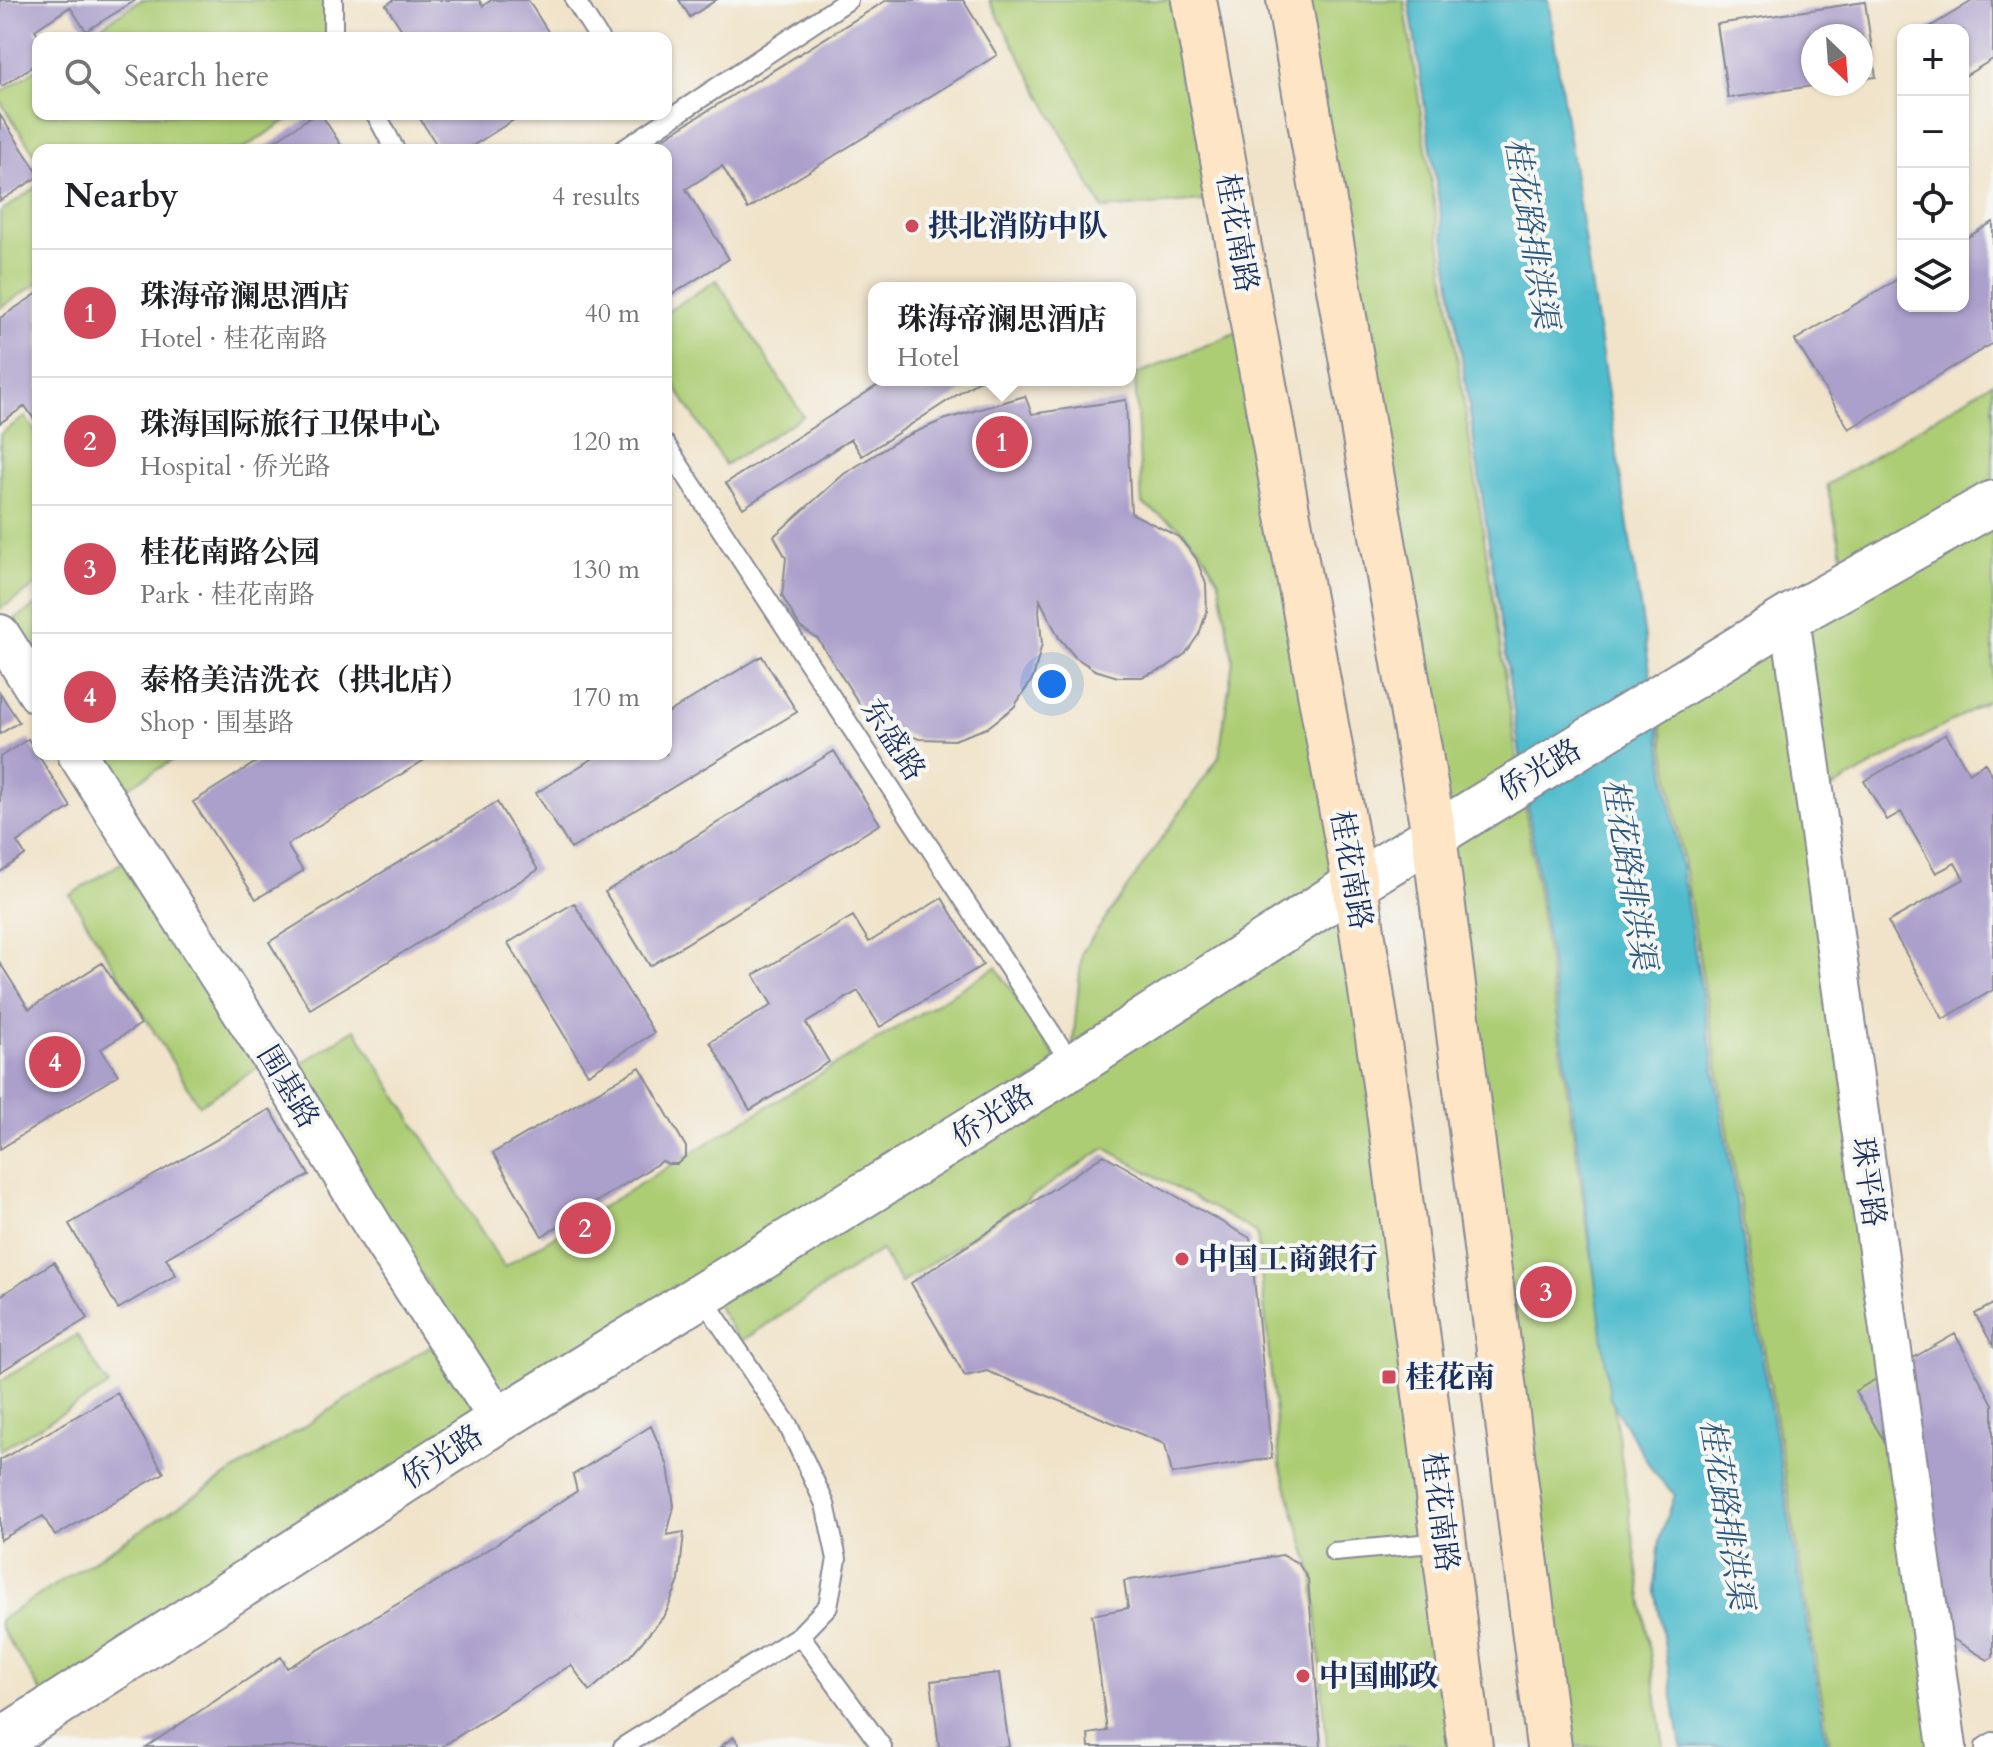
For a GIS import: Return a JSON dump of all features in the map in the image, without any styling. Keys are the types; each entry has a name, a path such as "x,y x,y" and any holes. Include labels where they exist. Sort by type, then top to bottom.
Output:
{"main road":[{"name":"桂花南路","path":"1194,0 1355,884 1388,1104 1470,1747"},
{"path":"1289,0 1434,835 1549,1747"}],"street":[{"name":"侨光路","path":"0,1741 499,1420 1073,1066 1355,884 1790,617 1993,503"},
{"name":"珠平路","path":"1790,617 1947,1747"},
{"path":"0,634 32,685"},
{"name":"围基路","path":"81,760 278,1069 376,1231 499,1420"}],"lane":[{"path":"333,0 333,32"},
{"path":"575,0 595,32"},
{"path":"672,109 848,0"},
{"path":"379,120 392,144"},
{"path":"629,144 652,121"},
{"name":"东盛路","path":"672,454 1073,1066"},
{"path":"623,1747 800,1635 828,1606 837,1559 825,1504 788,1425 701,1295"},
{"path":"1334,1552 1443,1542"},
{"path":"800,1635 882,1747"},
{"path":"1985,1747 1993,1742"}],"green space":[{"path":"141,0 325,0 327,32 92,32"},
{"path":"989,0 1181,0 1215,200 1103,209"},
{"path":"1295,0 1404,0 1519,773 1439,824"},
{"path":"32,72 32,120 287,120 250,144 32,144 32,150 0,101 0,93"},
{"path":"32,190 32,287 0,308 0,212"},
{"path":"717,280 803,416 725,465 672,381 672,308"},
{"path":"1240,331 1345,879 1072,1054 1082,952 1219,757 1233,660 1219,581 1201,550 1179,527 1142,504 1136,375"},
{"path":"1993,382 1993,492 1847,577 1827,485"},
{"path":"25,417 32,427 32,588 0,609 0,434"},
{"path":"1993,510 1993,698 1827,791 1802,621"},
{"path":"32,608 32,664 7,624"},
{"path":"1787,623 1944,1747 1830,1747 1657,702"},
{"path":"93,760 173,760 115,795"},
{"path":"1522,786 1664,1747 1554,1747 1439,836"},
{"path":"129,858 264,1064 199,1105 70,895"},
{"path":"1350,897 1459,1747 1327,1747 1313,1574 1280,1465 1257,1233 1105,1148 901,1283 881,1250 740,1342 712,1297"},
{"path":"996,967 1060,1064 504,1404 291,1070 355,1029 504,1267"},
{"path":"77,1335 109,1386 0,1450 0,1381"},
{"path":"435,1343 484,1419 45,1698 0,1627 0,1620"}],"water":[{"name":"桂花路排洪渠","path":"1409,0 1548,0 1667,783 1827,1747 1681,1747 1655,1587 1660,1537 1675,1495 1654,1473 1610,1399 1582,1174"}],"building":[{"path":"0,0 136,0 86,31 70,7 32,32 32,67 2,86"},
{"path":"394,0 479,0 483,6 491,0 528,0 548,32 403,32 386,5"},
{"path":"679,0 716,0 690,17"},
{"path":"887,0 963,0 997,55 748,209 722,166 686,189 729,259 672,294 672,144 654,144"},
{"path":"1974,0 1993,0 1993,59 1969,73 1969,24 1935,24"},
{"path":"1865,2 1868,24 1801,24 1801,88 1728,98 1717,24"},
{"path":"0,115 32,164 32,181 0,201"},
{"path":"306,120 325,120 340,144 270,144"},
{"path":"421,120 514,120 476,144 436,144"},
{"path":"1993,222 1993,343 1849,429 1795,340 1897,280 1897,312 1969,312 1969,236"},
{"path":"32,297 32,416 25,406 0,423 0,318"},
{"path":"877,386 971,386 862,456 851,439 743,508 726,483"},
{"path":"1025,396 1032,414 1126,400 1131,513 1179,537 1196,558 1206,584 1207,611 1199,634 1185,654 1165,668 1142,677 1118,677 1095,670 1075,657 1059,638 1040,600 1042,644 1033,678 1014,707 987,728 954,740 919,739 887,727 860,705 818,639 800,627 782,596 786,558 774,536 844,474 902,438 943,420"},
{"path":"762,656 797,712 571,849 536,793 590,760 672,760 672,710"},
{"path":"0,693 19,722 0,734"},
{"path":"1946,734 1969,773 1985,763 1993,777 1993,990 1943,1019 1888,922 1964,879 1955,863 1936,873 1901,812 1887,820 1864,781"},
{"path":"28,739 32,745 32,760 41,760 71,807 17,842 25,855 0,872 0,757"},
{"path":"834,751 880,824 650,966 605,892"},
{"path":"260,760 424,760 287,845 303,871 256,899 193,802"},
{"path":"497,802 538,870 310,1009 269,942"},
{"path":"942,898 983,965 880,1027 858,991 806,1023 829,1062 750,1110 710,1042 772,1005 754,975 853,916 869,942"},
{"path":"574,903 654,1033 588,1074 508,943"},
{"path":"0,963 29,1009 102,963 141,1024 101,1049 118,1075 0,1149"},
{"path":"640,1067 686,1147 686,1156 677,1164 662,1161 542,1236 493,1153"},
{"path":"270,1109 309,1175 166,1258 176,1275 118,1309 69,1224"},
{"path":"1104,1155 1250,1238 1272,1458 1172,1474 1165,1444 987,1371 965,1376 911,1283"},
{"path":"54,1262 88,1318 0,1372 0,1296"},
{"path":"1993,1304 1993,1346 1975,1314"},
{"path":"1955,1334 1993,1404 1993,1657 1988,1660 1945,1634 1937,1532 1855,1391"},
{"path":"117,1393 164,1473 55,1536 43,1516 0,1540 0,1460"},
{"path":"651,1426 668,1466 674,1506 667,1535 684,1532 679,1581 665,1615 630,1656 590,1691 571,1665 441,1747 146,1747 281,1657 287,1668 456,1570 577,1491 573,1475"},
{"path":"1282,1555 1298,1563 1308,1579 1321,1747 1089,1747 1088,1734 1107,1731 1092,1615 1128,1608 1124,1581"},
{"path":"999,1673 1009,1747 939,1747 931,1681"},
{"path":"734,1737 741,1747 720,1747"}],"place":[{"name":"拱北消防中队","path":"912,226"},
{"name":"珠海帝澜思酒店","path":"1002,442"},
{"name":"泰格美洁洗衣（拱北店）","path":"55,1062"},
{"name":"珠海国际旅行卫保中心","path":"585,1228"},
{"name":"中国工商銀行","path":"1182,1259"},
{"name":"桂花南路公园","path":"1546,1292"},
{"name":"桂花南","path":"1389,1377"},
{"name":"中国邮政","path":"1303,1676"}]}
